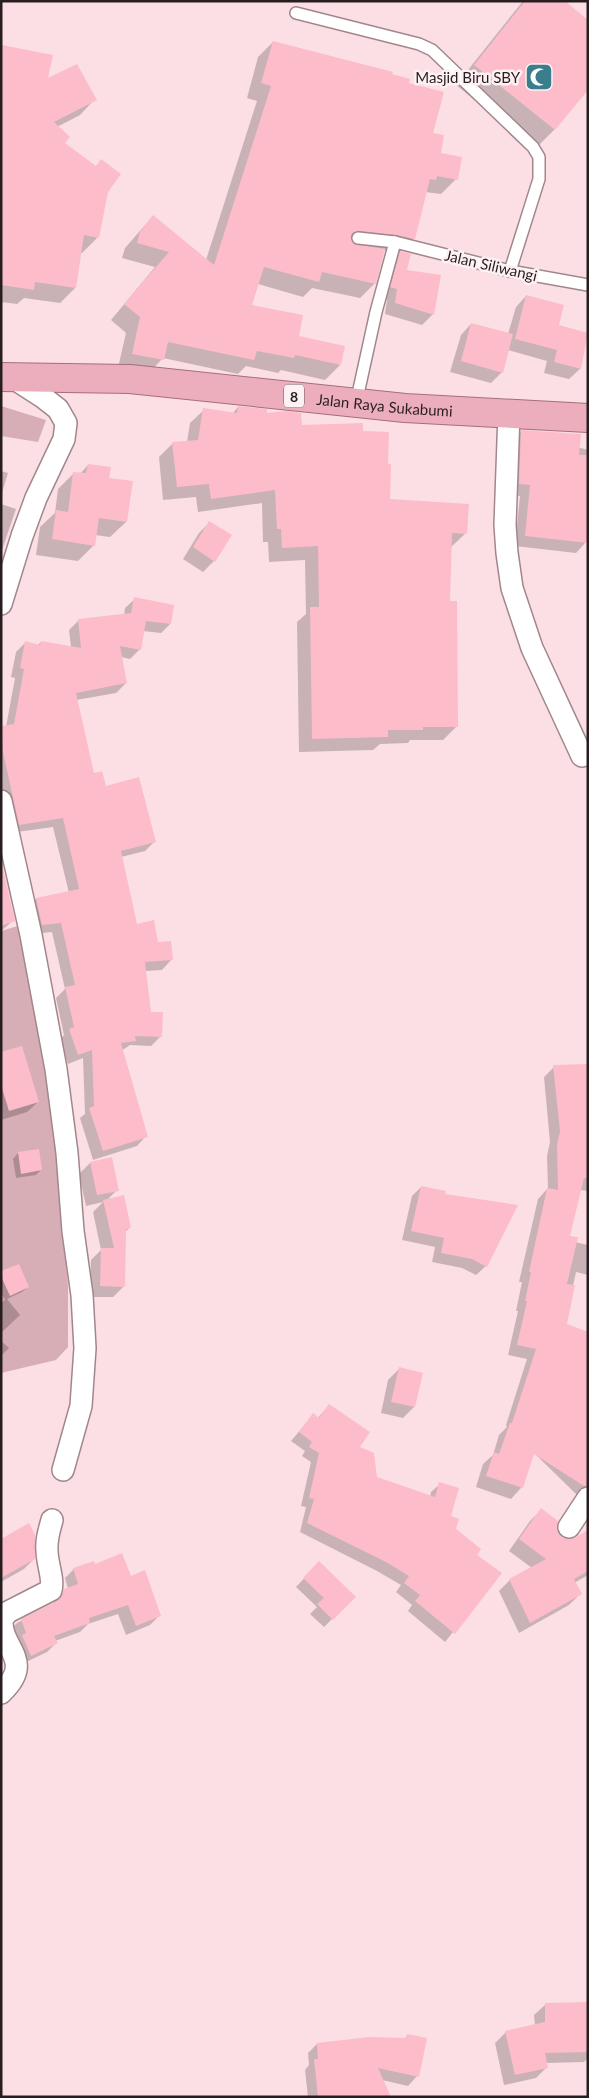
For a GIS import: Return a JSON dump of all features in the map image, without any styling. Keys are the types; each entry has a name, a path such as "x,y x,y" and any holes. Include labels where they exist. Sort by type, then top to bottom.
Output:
{"highway":[{"name":"Jalan Raya Sukabumi","path":"7,378 130,379 405,408 588,418"}],"street":[{"path":"1,604 36,498 64,439 66,423 58,409 44,398 7,378"},
{"path":"509,413 505,525 512,588 532,648 582,756"},
{"path":"1,802 31,935 57,1077 66,1144 73,1231 82,1295 85,1348 81,1406 63,1470"},
{"path":"569,1527 588,1498"},
{"path":"1,1693 12,1680 16,1663 15,1656 4,1632 2,1619 8,1612 51,1590 52,1582 47,1538 52,1520"}],"lane":[{"path":"296,13 419,44 432,50 533,147 539,157 539,178 510,271"},
{"name":"Jalan Siliwangi","path":"358,238 395,242 510,271 588,285"},
{"path":"356,403 376,312 395,242"}],"shaded area":[{"path":"1,406 46,420 38,442 1,436"},
{"path":"21,925 68,1110 56,1155 68,1285 68,1347 56,1360 1,1373 1,931"}],"building":[{"name":"Masjid Biru SBY","path":"525,1 565,1 588,20 588,90 555,130 474,65"},
{"path":"273,41 393,72 392,74 410,79 409,83 444,92 433,133 444,135 441,153 462,157 458,180 437,176 436,180 430,179 415,239 359,231 352,233 351,238 354,244 385,249 376,284 322,272 319,282 264,267 252,305 303,315 299,336 345,346 341,365 295,355 294,358 257,351 254,360 168,342 164,360 132,354 140,317 124,304 169,252 137,243 140,232 153,215 214,265 271,86 261,83"},
{"path":"1,45 53,55 48,78 77,64 97,100 54,122 70,137 65,143 96,166 101,159 121,174 108,192 99,238 84,235 76,288 35,282 34,290 1,285"},
{"path":"400,251 411,254 407,270 441,275 434,315 395,303 397,289 390,287"},
{"path":"526,295 564,305 559,325 588,333 581,369 554,362 557,350 515,339"},
{"path":"471,323 513,334 503,373 461,361"},
{"path":"238,406 267,409 267,413 286,411 301,413 302,425 363,423 363,431 389,432 388,464 391,464 390,499 469,504 467,534 452,533 450,601 457,601 458,727 388,730 388,737 312,739 310,607 319,607 318,546 282,548 281,529 277,529 275,490 211,499 209,484 177,487 172,442 198,440 203,408 237,413"},
{"path":"521,430 581,434 579,455 588,455 588,543 525,536 530,485 519,484"},
{"path":"88,464 111,467 109,478 133,481 127,522 99,518 95,546 52,539 56,510 68,512 73,472 86,473"},
{"path":"209,521 232,535 215,562 193,547"},
{"path":"134,597 174,605 171,624 146,621 141,650 120,646 127,683 76,693 94,773 102,771 106,786 139,777 156,842 121,851 137,924 154,920 158,942 171,941 173,960 145,962 151,1012 163,1012 162,1037 135,1036 136,1041 121,1043 148,1137 103,1151 89,1108 94,1106 92,1050 78,1055 69,1029 74,1027 65,987 75,985 61,923 42,925 36,898 79,889 63,818 19,825 3,752 1,726 14,724 24,669 20,668 25,641 40,645 41,641 81,648 78,619 131,613"},
{"path":"1,860 15,921 1,926"},
{"path":"22,1046 39,1102 9,1111 1,1085 1,1052"},
{"path":"588,1064 588,1178 584,1178 570,1236 578,1237 567,1284 575,1285 567,1324 588,1332 588,1486 584,1486 534,1454 523,1488 486,1476 494,1452 499,1454 510,1423 512,1423 536,1349 517,1345 527,1301 525,1301 531,1272 529,1272 547,1188 558,1190 557,1145 560,1131 553,1065"},
{"path":"39,1149 42,1170 21,1174 18,1152"},
{"path":"112,1157 119,1191 97,1195 90,1162"},
{"path":"421,1186 446,1191 445,1194 518,1205 487,1267 472,1259 441,1253 444,1238 411,1231"},
{"path":"124,1195 131,1228 126,1229 125,1287 100,1286 101,1248 114,1248 103,1200"},
{"path":"19,1264 29,1287 10,1296 1,1276 1,1271"},
{"path":"399,1367 423,1373 415,1407 391,1402"},
{"path":"329,1404 370,1432 360,1447 374,1453 377,1477 435,1497 439,1482 459,1488 451,1516 459,1519 456,1529 481,1549 477,1555 502,1573 455,1634 415,1601 420,1595 404,1583 409,1576 386,1562 307,1523 314,1499 309,1498 319,1453 309,1447 312,1442 299,1432 313,1413 319,1418"},
{"path":"541,1508 558,1521 558,1532 563,1538 574,1538 588,1530 588,1571 574,1579 582,1594 530,1623 509,1579 546,1559 519,1539"},
{"path":"29,1523 35,1535 35,1559 1,1578 1,1539"},
{"path":"122,1553 131,1576 145,1570 161,1616 136,1626 128,1605 89,1618 90,1623 54,1636 58,1643 31,1656 22,1635 26,1633 21,1619 57,1601 64,1589 78,1584 73,1568 94,1561 95,1564"},
{"path":"319,1561 356,1597 333,1620 317,1604 324,1598 303,1578"},
{"path":"588,2002 588,2052 545,2053 548,2068 515,2075 505,2031 545,2022 545,2003"},
{"path":"407,2034 427,2038 419,2077 378,2068 391,2097 318,2097 314,2059 318,2059 317,2043 369,2037 406,2038"}],"place":[{"name":"Masjid Biru SBY","path":"539,77"}]}
